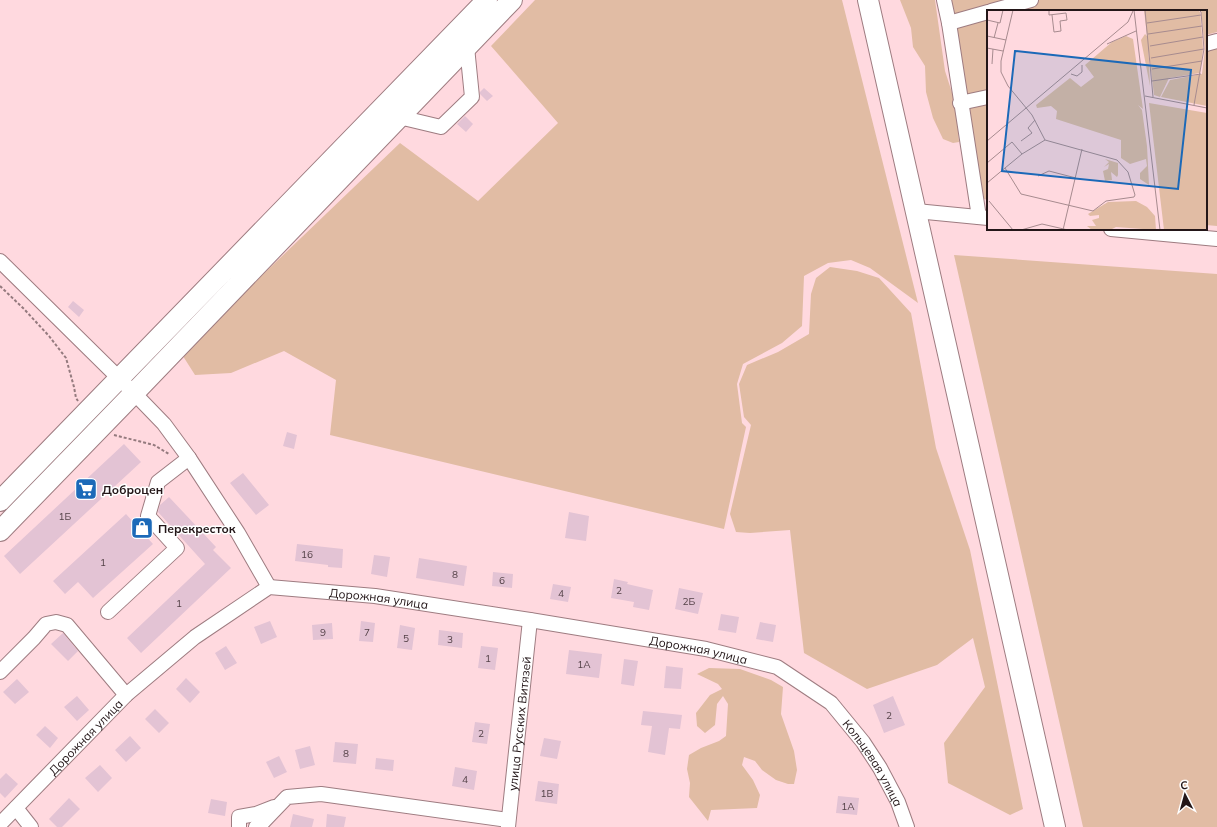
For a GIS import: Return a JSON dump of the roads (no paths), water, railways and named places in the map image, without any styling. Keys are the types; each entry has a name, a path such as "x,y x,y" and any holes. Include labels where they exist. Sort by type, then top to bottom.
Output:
{"highway":[{"path":"0,501 487,0"},
{"path":"0,531 512,0"},
{"path":"868,0 1055,827"}],"street":[{"path":"916,211 983,217 960,103 949,23 944,0"},
{"path":"995,10 1031,0"},
{"path":"949,23 987,12"},
{"path":"1207,44 1217,40"},
{"path":"399,117 441,127 472,97 467,47"},
{"path":"960,103 987,97"},
{"path":"1122,230 1217,239"},
{"path":"0,261 164,424 189,458 238,533 269,587"},
{"path":"108,612 177,548 148,516 158,482 189,458"},
{"name":"Дорожная улица","path":"0,824 126,695 195,637 269,587 375,596 706,649 777,666 831,703"},
{"name":"улица Русских Витязей","path":"508,824 530,620"},
{"path":"0,672 46,624 56,622 67,625 126,695"},
{"name":"Кольцевая улица","path":"831,703 863,742 880,768 898,802 907,827"},
{"path":"256,827 263,822 286,797 321,794 508,824"},
{"path":"239,827 239,817 256,814 278,806"},
{"path":"16,808 31,827"}],"place":[{"name":"Доброцен","path":"86,489"},
{"name":"Перекресток","path":"142,528"}]}
